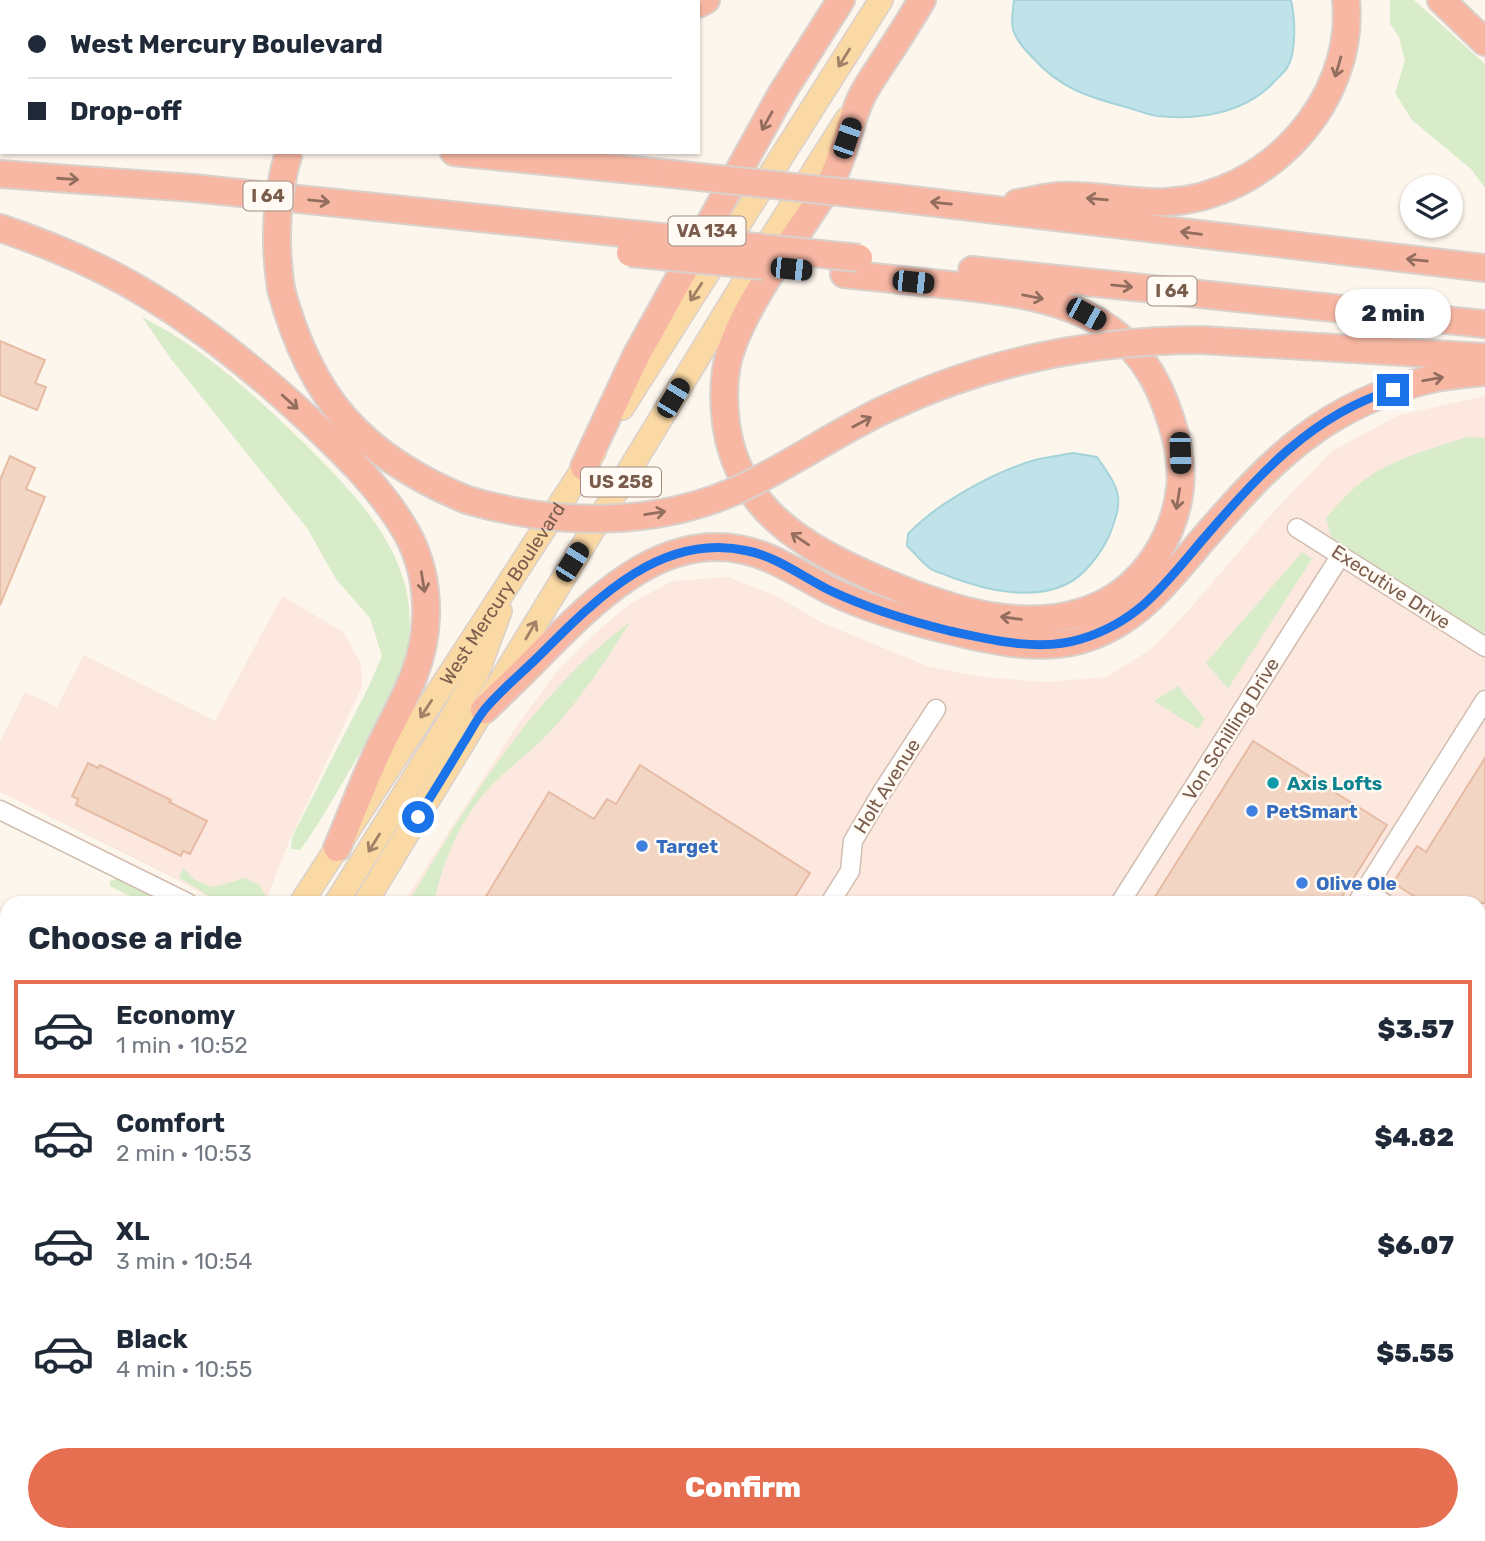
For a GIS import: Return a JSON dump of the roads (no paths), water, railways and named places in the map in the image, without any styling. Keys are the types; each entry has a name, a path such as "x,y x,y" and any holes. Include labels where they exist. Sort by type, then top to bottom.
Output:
{"highway":[{"name":"VA 134","path":"584,467 636,356 782,93 841,0"},
{"path":"986,208 1060,196 1168,202 1201,196 1235,183 1265,167 1291,145 1315,117 1334,80 1345,42 1346,0"},
{"path":"1441,0 1485,42"},
{"name":"US 258","path":"862,97 921,4"},
{"path":"851,266 1062,304 1100,322 1131,347 1160,389 1180,453 1181,479 1178,506 1165,539 1145,569 1126,588 1103,604 1049,620 1018,620 975,613 888,584 813,547 777,522 754,497 744,481 733,457 726,431 725,370 731,347 743,320 832,180 862,97"},
{"path":"288,154 281,180 277,211 276,238 281,289 291,325 306,362 325,393 364,439 411,475 467,500 528,514 590,519 625,518 683,508 743,487 890,407 974,374 1027,358 1088,347 1202,340 1485,357"},
{"path":"474,154 986,208 1485,268"},
{"name":"I 64","path":"0,174 193,188 536,224 636,244 851,266 1485,324"},
{"path":"0,228 44,243 122,280 228,349 288,401 368,479 409,537 421,568 425,594 426,617 420,661 411,687 385,736 337,848"},
{"path":"484,710 580,615 626,577 665,557 709,547 750,551 832,591 925,625 1018,643 1052,645 1079,640 1104,631 1132,614 1159,592 1260,475 1284,451 1314,429 1375,395 1429,379 1485,372"}],"main road":[{"name":"West Mercury Boulevard","path":"306,896 584,467 880,0"},
{"name":"US 258","path":"369,896 760,256 862,97"},
{"path":"340,896 477,673 518,566"}],"street":[{"name":"Executive Drive","path":"1297,527 1485,647"},
{"name":"Von Schilling Drive","path":"1124,896 1341,555"},
{"path":"1362,896 1485,700"},
{"name":"Holt Avenue","path":"834,896 850,871 853,841 936,709"},
{"path":"0,810 174,896"}],"water":[{"path":"1014,0 1291,0 1294,44 1284,72 1247,102 1203,116 1157,116 1087,95 1054,77 1015,35 1012,21"},
{"path":"1073,453 1097,457 1115,486 1118,503 1114,523 1102,549 1086,569 1067,584 1024,593 979,586 931,569 907,546 908,534 920,522 967,490 1019,465"}],"place":[{"name":"Axis Lofts","path":"1273,783"},
{"name":"PetSmart","path":"1252,811"},
{"name":"Target","path":"642,846"},
{"name":"Olive Ole","path":"1302,883"}]}
